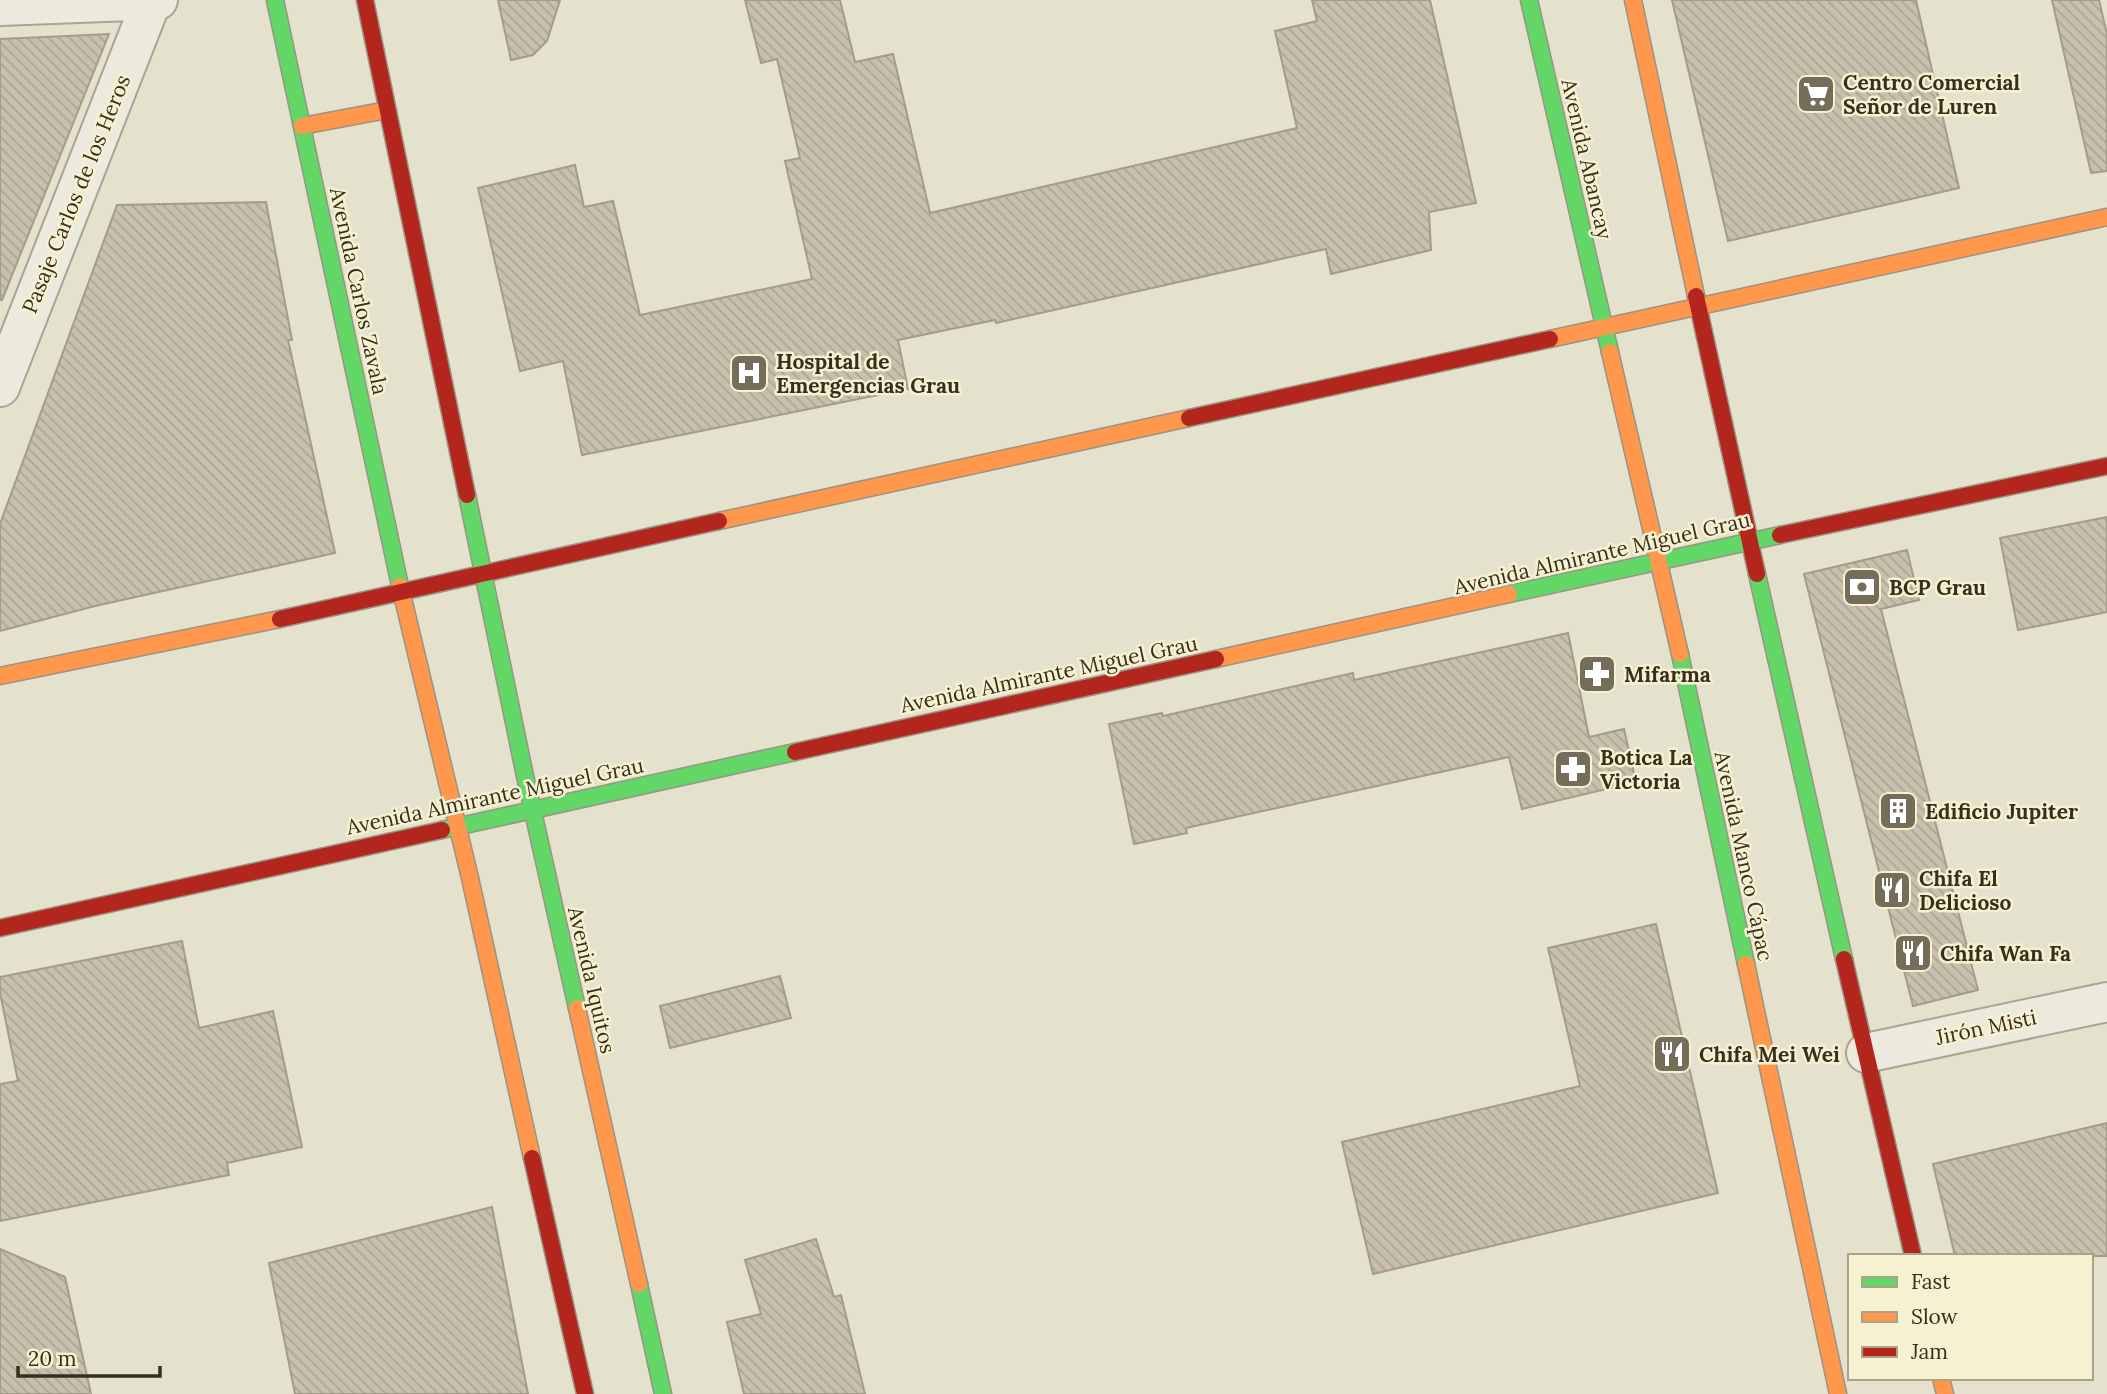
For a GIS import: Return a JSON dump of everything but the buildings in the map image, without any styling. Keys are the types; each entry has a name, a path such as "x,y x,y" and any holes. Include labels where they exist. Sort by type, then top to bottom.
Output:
{"main road":[{"name":"Avenida Carlos Zavala","path":"275,0 401,592"},
{"path":"365,0 482,574"},
{"name":"Avenida Abancay","path":"1529,0 1604,327"},
{"path":"1633,0 1697,307 1913,1254"},
{"path":"302,126 387,110"},
{"path":"0,676 349,605 2107,217"},
{"name":"Avenida Manco Cápac","path":"1604,327 1647,511 1838,1394"},
{"name":"Avenida Almirante Miguel Grau","path":"0,928 456,825 1750,541 2107,466"},
{"name":"Avenida Iquitos","path":"482,574 663,1394"},
{"path":"401,592 447,792 470,878 585,1394"}],"street":[{"name":"Pasaje Carlos de los Heros","path":"0,387 152,0"},
{"path":"0,6 158,0"},
{"name":"Jirón Misti","path":"1866,1053 2107,1002"}],"traffic: fast":[{"path":"275,0 400,586"},
{"path":"1529,0 1610,352"},
{"path":"467,495 525,776 577,1008"},
{"path":"1509,594 1780,535"},
{"path":"1757,574 1844,959"},
{"path":"1680,654 1746,964"},
{"path":"442,830 795,752"},
{"path":"639,1284 663,1394"}],"traffic: slow":[{"path":"1633,0 1696,296"},
{"path":"302,126 387,110"},
{"path":"1550,339 2107,217"},
{"path":"1610,352 1680,654"},
{"path":"719,521 1189,418"},
{"path":"400,586 470,878 532,1158"},
{"path":"1216,659 1509,594"},
{"path":"0,676 280,619"},
{"path":"1746,964 1838,1394"},
{"path":"577,1008 639,1284"},
{"path":"1942,1380 1945,1394"}],"traffic: jam":[{"path":"365,0 467,495"},
{"path":"1696,296 1757,574"},
{"path":"1189,418 1550,339"},
{"path":"1780,535 2107,466"},
{"path":"280,619 719,521"},
{"path":"795,752 1216,659"},
{"path":"0,928 442,830"},
{"path":"1844,959 1913,1254"},
{"path":"532,1158 585,1394"}],"place":[{"name":"Centro Comercial Señor de Luren","path":"1816,94"},
{"name":"Hospital de Emergencias Grau","path":"749,373"},
{"name":"BCP Grau","path":"1862,587"},
{"name":"Mifarma","path":"1597,674"},
{"name":"Botica La Victoria","path":"1573,769"},
{"name":"Edificio Jupiter","path":"1898,811"},
{"name":"Chifa El Delicioso","path":"1892,890"},
{"name":"Chifa Wan Fa","path":"1913,953"},
{"name":"Chifa Mei Wei","path":"1672,1054"}]}
